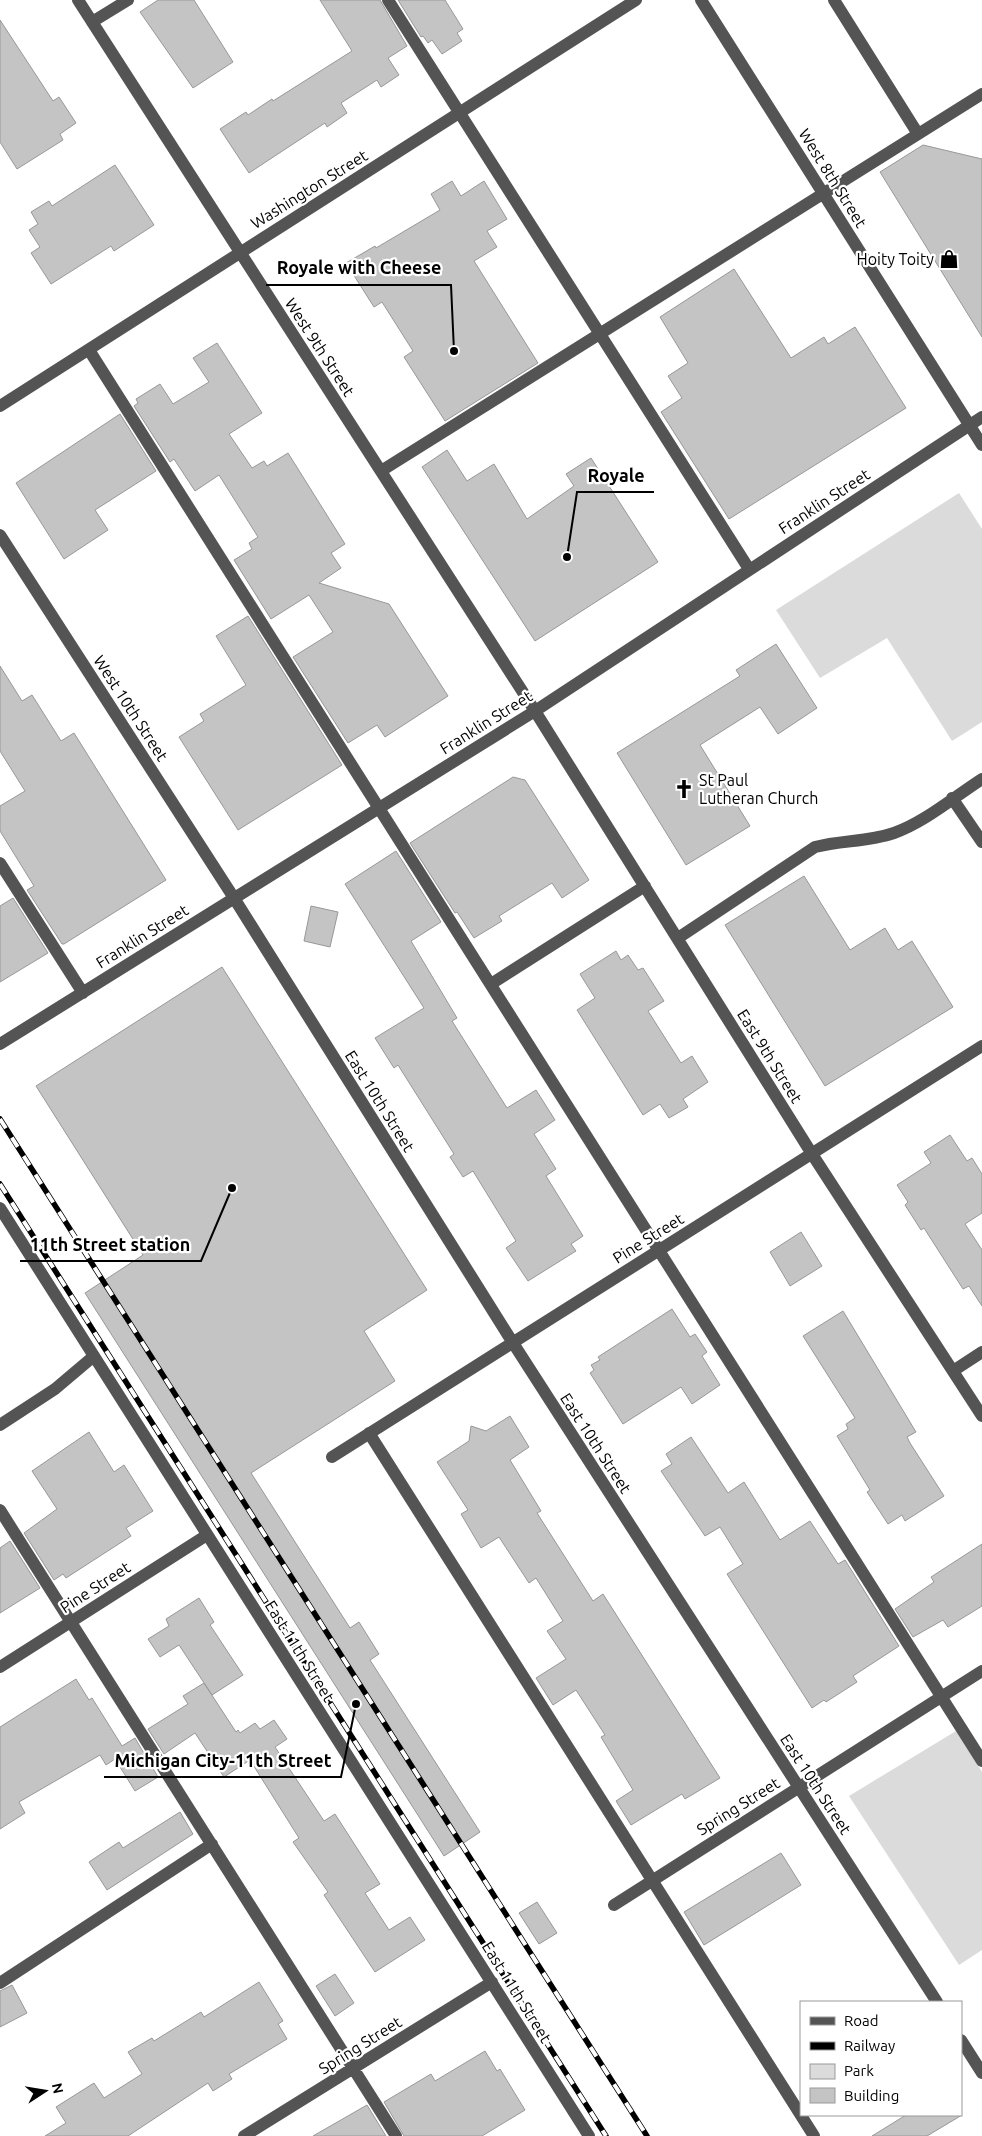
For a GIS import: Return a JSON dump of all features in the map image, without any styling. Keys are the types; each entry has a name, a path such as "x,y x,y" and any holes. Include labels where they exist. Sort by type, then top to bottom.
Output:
{"street":[{"name":"West 9th Street","path":"78,0 535,711"},
{"path":"92,22 128,0"},
{"path":"388,0 750,569"},
{"name":"Washington Street","path":"0,406 636,0"},
{"name":"West 8th Street","path":"701,0 982,445"},
{"path":"834,0 918,134"},
{"path":"381,471 982,94"},
{"path":"89,350 380,807 940,1698 982,1761"},
{"name":"Franklin Street","path":"0,1044 535,711 982,417"},
{"name":"West 10th Street","path":"0,535 234,898"},
{"name":"East 9th Street","path":"535,711 812,1154 982,1416"},
{"path":"678,938 815,847 838,841 864,840 893,833 908,827 982,779"},
{"path":"952,798 982,842"},
{"path":"0,863 82,993"},
{"path":"491,984 645,886"},
{"name":"East 10th Street","path":"234,898 513,1344 936,2001"},
{"name":"Pine Street","path":"332,1457 982,1046"},
{"name":"East 11th Street","path":"0,1208 589,2136"},
{"path":"953,1371 982,1352"},
{"path":"0,1425 55,1389 94,1356"},
{"path":"369,1433 800,2114"},
{"path":"0,1510 70,1623 355,2068 396,2136"},
{"name":"Pine Street","path":"0,1667 207,1535"},
{"name":"Spring Street","path":"614,1905 982,1671"},
{"path":"0,1983 212,1844"},
{"name":"Spring Street","path":"244,2136 492,1982"},
{"path":"962,2042 982,2073"},
{"path":"801,2116 814,2136"}],"green space":[{"path":"959,493 982,529 982,722 952,741 887,638 820,678 776,610"},
{"path":"956,1731 982,1772 982,1950 959,1965 849,1796"}],"building":[{"path":"158,0 194,0 233,62 193,88 140,12"},
{"path":"320,0 380,0 407,46 388,58 399,75 381,87 377,80 341,103 347,113 327,127 325,123 249,173 220,129 246,112 248,115 272,99 273,101 352,51"},
{"path":"398,0 445,0 463,29 457,33 462,41 442,54 432,40 428,43 423,36 421,37"},
{"path":"0,20 53,101 59,97 76,123 60,134 63,140 17,169 0,142"},
{"path":"923,145 982,159 982,337 880,172"},
{"path":"115,165 154,225 114,251 111,246 51,284 31,253 40,247 29,230 38,224 31,212 49,201 52,206"},
{"path":"452,181 461,196 484,181 507,219 487,231 497,247 474,261 538,363 445,421 404,357 413,351 382,302 374,307 346,263 375,246 376,248 440,210 431,194"},
{"path":"734,269 791,358 824,337 828,344 855,327 906,408 729,519 661,412 682,398 668,376 688,363 660,317"},
{"path":"217,343 262,413 229,434 252,468 264,461 267,466 288,453 345,544 331,553 341,568 319,583 389,604 448,696 385,737 377,725 348,743 293,657 333,632 309,595 271,619 234,560 252,549 249,543 258,537 219,475 195,491 174,459 170,462 134,406 138,403 136,399 160,384 173,404 209,382 193,358"},
{"path":"120,414 156,471 95,510 108,530 64,559 16,483"},
{"path":"447,450 467,481 494,464 527,519 574,486 566,474 591,458 658,562 535,641 422,467"},
{"path":"248,616 342,765 238,830 179,737 204,721 200,714 246,685 216,636"},
{"name":"St Paul Lutheran Church","path":"776,644 817,708 778,734 760,707 700,745 750,826 686,865 617,753 740,676 736,670"},
{"path":"0,666 22,701 32,695 61,741 74,733 166,880 64,944 62,944 27,890 34,886 0,831 0,806 25,791 0,751"},
{"path":"513,777 525,780 589,880 562,898 552,883 499,916 502,921 474,938 457,912 455,913 410,843"},
{"path":"396,851 441,922 411,941 457,1018 452,1021 507,1108 536,1090 555,1120 534,1134 556,1169 546,1176 583,1236 571,1244 576,1251 528,1281 506,1248 516,1241 473,1171 463,1177 450,1157 454,1154 398,1065 394,1068 375,1038 424,1008 345,884"},
{"path":"804,876 850,950 885,928 898,950 912,941 953,1007 825,1086 725,925"},
{"path":"13,898 48,953 0,982 0,906"},
{"path":"311,906 338,912 330,947 304,941"},
{"path":"616,951 621,960 628,955 638,970 643,968 664,1001 648,1011 681,1063 692,1056 708,1082 683,1099 688,1107 669,1118 660,1104 643,1115 577,1010 595,998 580,974"},
{"path":"222,967 427,1290 364,1331 395,1381 251,1473 350,1628 359,1622 379,1654 370,1660 480,1832 444,1856 85,1293 143,1255 36,1086"},
{"path":"950,1135 967,1161 972,1158 982,1174 982,1213 965,1224 982,1250 982,1306 969,1286 963,1289 924,1228 921,1230 905,1205 908,1202 897,1185 931,1163 924,1152"},
{"path":"801,1232 822,1266 790,1286 770,1252"},
{"path":"672,1309 690,1337 695,1334 707,1352 702,1356 720,1385 692,1404 681,1387 623,1424 590,1373 594,1370 591,1365 600,1360 598,1357"},
{"path":"843,1311 916,1432 907,1437 944,1496 905,1521 902,1515 888,1524 867,1492 870,1490 837,1436 848,1429 846,1424 855,1418 803,1336"},
{"path":"510,1416 529,1447 510,1460 541,1511 537,1513 593,1601 603,1594 720,1778 685,1799 682,1794 631,1825 616,1801 633,1790 601,1737 605,1735 576,1690 553,1705 536,1678 566,1659 547,1631 563,1621 536,1578 529,1583 499,1537 481,1548 461,1514 468,1510 437,1462 469,1441 471,1426 486,1431"},
{"path":"89,1432 114,1472 124,1465 153,1511 126,1528 131,1536 66,1578 63,1574 54,1580 24,1533 57,1509 32,1471"},
{"path":"691,1437 728,1493 744,1482 780,1540 810,1521 838,1564 845,1560 899,1646 853,1676 857,1682 826,1702 824,1700 812,1708 727,1574 743,1564 720,1527 705,1536 661,1471 672,1464 666,1454"},
{"path":"10,1541 40,1588 0,1613 0,1548"},
{"path":"982,1544 982,1606 948,1627 943,1620 913,1637 895,1609 934,1582 931,1577"},
{"path":"199,1598 214,1622 210,1625 243,1675 212,1695 179,1645 160,1657 148,1639 169,1626 166,1619"},
{"path":"76,1679 89,1700 92,1698 122,1746 135,1738 158,1777 135,1791 115,1759 106,1765 100,1755 19,1802 25,1813 0,1829 0,1727"},
{"path":"204,1683 236,1732 238,1730 240,1733 255,1723 260,1729 274,1720 287,1739 275,1747 324,1821 335,1814 380,1884 365,1893 389,1930 410,1917 425,1940 375,1972 324,1895 328,1892 293,1842 299,1838 250,1760 224,1777 195,1733 164,1754 148,1729 188,1704 183,1696"},
{"path":"180,1812 193,1834 107,1890 89,1862 119,1842 123,1848"},
{"path":"781,1853 801,1885 704,1945 684,1912"},
{"path":"537,1902 557,1933 539,1944 519,1913"},
{"path":"335,1974 354,2003 335,2016 316,1986"},
{"path":"259,1982 283,2021 278,2024 287,2039 229,2074 232,2079 213,2091 208,2083 128,2136 45,2136 66,2123 56,2107 94,2083 104,2098 142,2074 128,2052 152,2038 154,2041 201,2012 204,2017"},
{"path":"12,1985 27,2013 0,2027 0,1991"},
{"path":"485,2051 497,2071 500,2069 525,2110 482,2136 404,2136 384,2102 431,2074 435,2081"},
{"path":"367,2105 386,2136 313,2136"},
{"path":"904,2116 960,2116 927,2136 872,2136"}],"railway":[{"path":"0,1119 647,2136"},
{"path":"0,1184 606,2136"}],"place":[{"name":"Hoity Toity","path":"949,259"},
{"name":"Royale with Cheese","path":"454,351"},
{"name":"Royale","path":"567,557"},
{"name":"St Paul Lutheran Church","path":"684,789"},
{"name":"11th Street station","path":"232,1188"},
{"name":"Michigan City-11th Street","path":"356,1704"}]}
